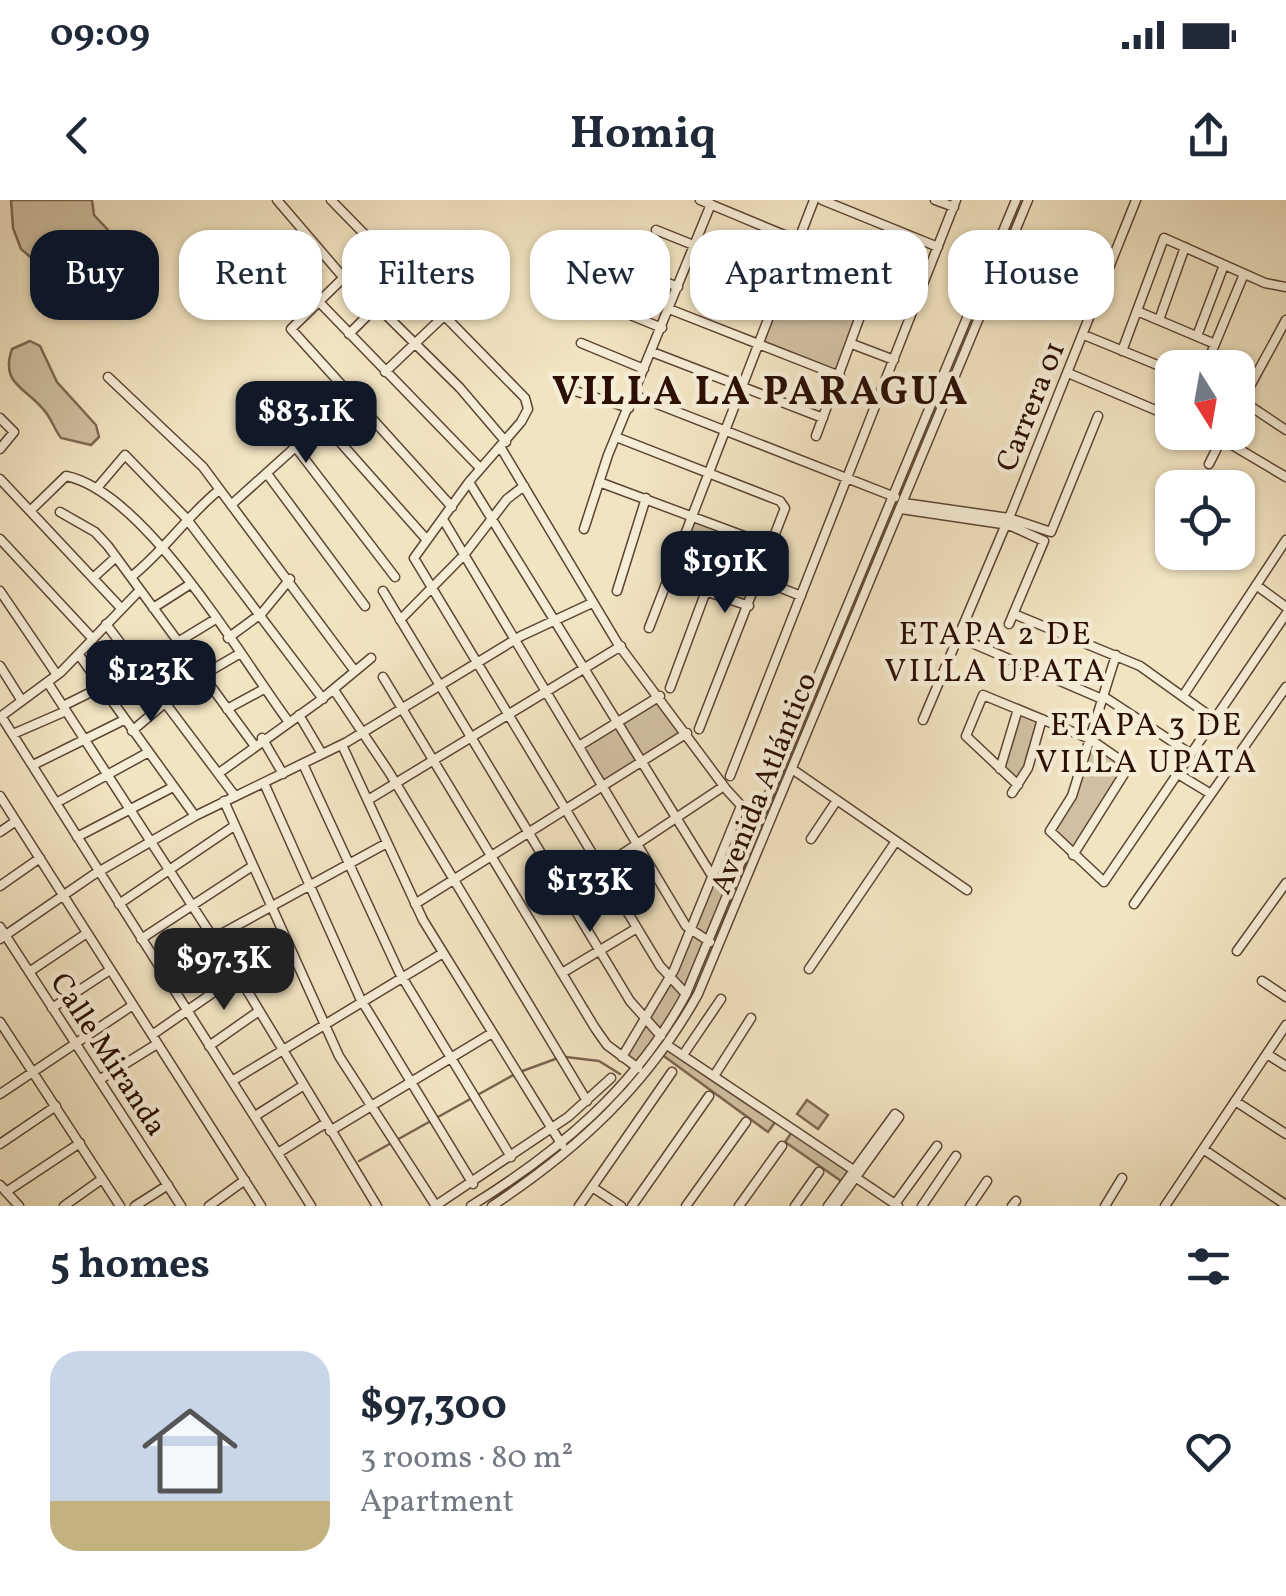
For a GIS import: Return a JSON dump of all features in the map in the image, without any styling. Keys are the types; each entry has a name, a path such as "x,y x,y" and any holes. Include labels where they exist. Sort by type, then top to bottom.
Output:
{"street":[{"path":"278,200 342,275"},
{"path":"330,200 360,230"},
{"path":"700,200 778,230"},
{"path":"802,230 814,200"},
{"path":"822,200 938,247"},
{"path":"730,776 955,204 935,200"},
{"name":"Avenida Atlántico","path":"471,1206 562,1146 638,1068 686,994 1016,200"},
{"name":"Avenida Atlántico","path":"492,1206 590,1134 630,1093 667,1045 704,982 1028,200"},
{"name":"Carrera 01","path":"923,720 1084,336 1136,200"},
{"path":"701,230 712,202"},
{"path":"1122,351 1164,238 1244,274 1286,287"},
{"path":"1158,320 1184,247"},
{"path":"670,307 690,256"},
{"path":"1196,336 1224,265"},
{"path":"1212,350 1244,274"},
{"path":"322,296 342,279"},
{"path":"670,285 678,288"},
{"path":"322,304 480,468"},
{"path":"670,309 840,376"},
{"path":"1137,311 1215,344"},
{"path":"300,320 291,330 452,507"},
{"path":"349,334 363,320"},
{"path":"392,320 416,342 504,445 524,486 621,646 724,786 760,820"},
{"path":"385,372 440,320"},
{"path":"452,320 527,402 526,414 504,445 468,482 444,521 414,558 636,928 670,980 686,994"},
{"path":"643,320 662,328"},
{"path":"584,529 616,436 665,320"},
{"path":"648,628 767,320"},
{"path":"816,436 861,320"},
{"path":"1255,374 1286,320"},
{"path":"1084,336 1155,364"},
{"path":"581,344 644,370"},
{"path":"852,344 894,360"},
{"path":"652,352 823,418"},
{"path":"1068,373 1155,410"},
{"path":"108,376 189,452 290,579 354,670"},
{"path":"559,386 628,408"},
{"path":"634,395 895,497"},
{"path":"231,505 352,396"},
{"path":"1255,412 1286,430"},
{"path":"902,506 1008,521 1044,532 1052,529 1098,416"},
{"path":"0,418 14,432 0,450"},
{"path":"324,424 427,540"},
{"path":"616,436 783,504 786,510 700,730"},
{"path":"297,449 395,577"},
{"path":"1209,464 1216,450"},
{"path":"1246,450 1286,477"},
{"path":"98,488 125,455 186,518 323,698"},
{"path":"268,475 364,606"},
{"path":"30,511 63,476 98,488 116,500 162,548 288,721"},
{"path":"0,479 121,608"},
{"path":"468,482 714,879"},
{"path":"599,482 772,546"},
{"path":"400,620 464,556 507,499 524,486"},
{"path":"131,577 186,518 220,490"},
{"path":"617,590 646,498"},
{"path":"60,512 95,532 116,557 254,745"},
{"path":"444,521 690,931 710,942"},
{"path":"1008,521 1042,539 1045,545 1009,624"},
{"path":"0,540 93,639"},
{"path":"1183,696 1286,540"},
{"path":"93,578 116,557"},
{"path":"667,578 749,606"},
{"path":"228,638 262,613 290,579"},
{"path":"759,579 800,596"},
{"path":"154,608 189,585"},
{"path":"1116,654 1072,796 1050,829 1051,836 1102,882 1286,611 1256,585"},
{"path":"140,590 58,675 1,716 311,1206"},
{"path":"0,591 58,675"},
{"path":"382,591 600,951 646,1022 662,1036"},
{"path":"670,688 706,591"},
{"path":"2,934 195,816 342,745 514,640 592,602"},
{"path":"1014,614 1116,654 1214,719"},
{"path":"178,642 214,620"},
{"path":"106,624 235,796"},
{"path":"958,637 1102,698 1191,754"},
{"path":"368,800 621,646"},
{"path":"132,731 200,672 239,654"},
{"path":"78,655 195,816"},
{"path":"219,773 372,658"},
{"path":"0,666 22,701"},
{"path":"383,677 602,1038 638,1068"},
{"path":"48,683 237,976 378,1206"},
{"path":"13,734 101,687"},
{"path":"1134,904 1286,687"},
{"path":"227,709 264,689"},
{"path":"334,690 396,784 587,1101"},
{"path":"579,746 660,696"},
{"path":"1042,719 1028,768 1015,789 966,736 981,696 1018,709 1090,738 1129,769 1073,856"},
{"path":"1000,769 1018,709"},
{"path":"299,714 322,754"},
{"path":"33,765 124,720"},
{"path":"415,904 687,733"},
{"path":"262,738 283,774"},
{"path":"342,745 415,904 562,1146"},
{"path":"56,803 147,753"},
{"path":"303,764 402,977 511,1157"},
{"path":"784,764 966,890"},
{"path":"1178,774 1211,794"},
{"path":"264,783 361,1000 472,1184"},
{"path":"601,868 724,786"},
{"path":"77,837 173,787"},
{"path":"0,796 261,1206"},
{"path":"811,840 837,800"},
{"path":"224,801 323,1024 389,1139 436,1206 551,1129 612,1078"},
{"path":"622,1057 670,980 741,806"},
{"path":"0,832 16,821"},
{"path":"120,904 234,826"},
{"path":"809,969 896,841"},
{"path":"164,976 269,906 388,843"},
{"path":"0,886 40,858"},
{"path":"141,939 251,867"},
{"path":"1238,951 1286,883"},
{"path":"562,973 636,928"},
{"name":"Calle Miranda","path":"2,934 182,1206"},
{"path":"29,972 87,934"},
{"path":"232,1080 443,954"},
{"path":"52,1008 110,970"},
{"path":"99,1080 154,1040 186,1010 237,976"},
{"path":"1262,981 1286,997"},
{"path":"683,1056 721,998"},
{"path":"0,1094 132,1005"},
{"path":"209,1046 259,1011"},
{"path":"714,1076 751,1018"},
{"path":"0,1022 120,1206"},
{"path":"1165,1206 1286,1025"},
{"path":"278,1153 370,1107 492,1033"},
{"path":"0,1044 10,1037"},
{"path":"667,1045 856,1173 896,1205 937,1146"},
{"path":"1266,1054 1286,1066"},
{"path":"579,1206 672,1072"},
{"path":"255,1116 304,1086"},
{"path":"632,1206 709,1096"},
{"path":"1235,1101 1286,1134"},
{"path":"0,1144 56,1106"},
{"path":"831,1206 899,1117 895,1114 856,1173"},
{"path":"686,1206 746,1122"},
{"path":"19,1206 3,1189 80,1144"},
{"path":"739,1206 782,1146"},
{"path":"1203,1149 1286,1204"},
{"path":"922,1206 956,1156"},
{"path":"796,1206 820,1172"},
{"path":"1105,1206 1122,1178"},
{"path":"64,1206 102,1179"},
{"path":"209,1206 245,1180"},
{"path":"970,1206 987,1181"},
{"path":"136,1206 168,1185"},
{"path":"592,1187 620,1206"}],"shaded area":[{"path":"11,200 92,200 94,215 108,230 30,230 30,257 21,249 13,228"},
{"path":"768,320 860,320 840,376 758,345"},
{"path":"30,341 40,346 57,382 96,425 99,437 91,445 61,438 46,412 12,378 12,349"},
{"path":"690,514 771,546 749,606 667,578"},
{"path":"660,696 687,733 603,786 579,746"},
{"path":"1018,709 1042,719 1018,785 1000,769"},
{"path":"1090,739 1128,764 1073,855 1052,827 1064,809"},
{"path":"741,806 761,820 694,977 638,1068 622,1057 667,985"},
{"path":"667,1045 778,1118 768,1132 661,1054"},
{"path":"807,1100 828,1115 818,1129 797,1114"},
{"path":"794,1129 854,1170 844,1183 785,1142"}],"waterway":[{"path":"566,1057 599,1061 620,1074"},
{"path":"359,1161 517,1073 558,1058"}],"district":[{"name":"VILLA LA PARAGUA","path":"761,390"},
{"name":"ETAPA 2 DE VILLA UPATA","path":"996,652"},
{"name":"ETAPA 3 DE VILLA UPATA","path":"1147,742"}]}
